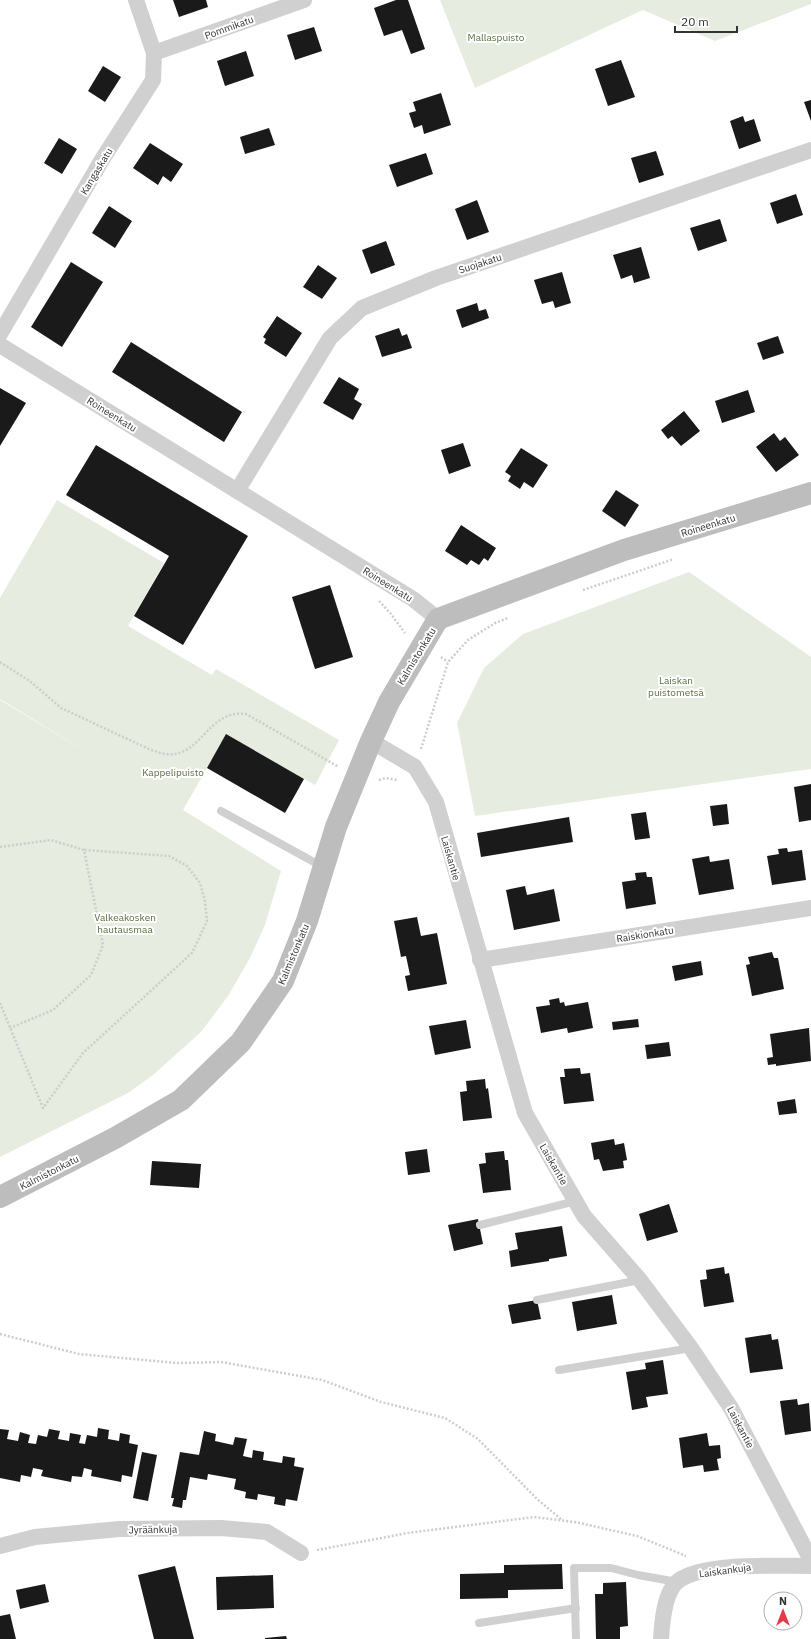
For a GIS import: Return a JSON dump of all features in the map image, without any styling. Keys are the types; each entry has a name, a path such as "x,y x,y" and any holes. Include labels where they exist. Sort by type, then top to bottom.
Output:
{"street":[{"name":"Kangaskatu","path":"0,334 103,158 153,80 154,53 136,0"},
{"name":"Pommikatu","path":"154,53 304,0"},
{"name":"Suojakatu","path":"237,491 330,338 362,308 436,278 811,150"},
{"name":"Roineenkatu","path":"0,345 413,600 438,619 624,550 811,493"},
{"name":"Kalmistonkatu","path":"0,1197 115,1138 181,1100 241,1042 283,982 307,921 336,827 356,775 389,702 438,619"},
{"name":"Laiskantie","path":"371,741 415,767 436,802 525,1113 584,1216 640,1280 691,1348 731,1408 811,1560"},
{"name":"Raiskionkatu","path":"480,960 811,908"},
{"name":"Jyräänkuja","path":"0,1546 35,1537 119,1529 221,1528 268,1532 301,1553"},
{"name":"Laiskankuja","path":"677,1582 699,1572 740,1566 811,1566"},
{"path":"660,1639 665,1603 677,1582"}],"lane":[{"path":"221,811 323,868"},
{"path":"480,1225 576,1201"},
{"path":"537,1300 640,1280"},
{"path":"559,1370 691,1348"},
{"path":"576,1639 574,1568 611,1568 638,1575 677,1582"},
{"path":"479,1623 576,1608"}],"path":[{"path":"578,592 676,558"},
{"path":"0,662 31,682 61,708 151,750 166,754 177,754 198,742 214,723 224,716 235,712 246,714 336,766 356,775 373,781 386,778 402,781 415,767 448,662 468,640 495,623 515,615"},
{"path":"401,638 402,632"},
{"path":"336,766 338,760"},
{"path":"0,847 51,840 84,850 169,856 187,866 200,883 205,901 207,921 192,953 84,1052 43,1108 1,1009 0,1003"},
{"path":"10,1028 53,1010 91,975 103,945 84,850"},
{"path":"0,1334 79,1354 177,1363 221,1362 322,1380 381,1402 445,1418 478,1439 537,1499 562,1520"},
{"path":"301,1553 408,1533 534,1517 562,1520 637,1536 719,1569"}],"green space":[{"name":"Mallaspuisto","path":"440,0 811,0 811,4 715,41 643,10 475,88"},
{"name":"Valkeakosken hautausmaa","path":"57,500 164,563 128,626 212,675 216,669 339,740 315,785 226,735 183,810 281,871 265,925 250,958 228,996 201,1032 153,1075 128,1093 0,1157 0,700 98,759 0,699 0,598"},
{"name":"Laiskan puistometsä","path":"689,572 811,657 811,769 475,816 457,723 484,668 523,634"}],"building":[{"path":"173,0 206,0 208,7 179,17"},
{"path":"396,0 408,0 425,49 411,54 402,30 384,36 374,8"},
{"path":"314,27 322,51 295,60 287,35"},
{"path":"246,51 254,76 225,86 217,61"},
{"path":"621,60 635,97 608,106 595,69"},
{"path":"103,66 121,77 105,102 88,91"},
{"path":"441,93 451,125 424,134 422,125 414,128 409,113 416,111 413,102"},
{"path":"811,100 811,121 804,102"},
{"path":"743,116 745,122 754,119 761,141 739,149 730,121"},
{"path":"269,128 275,145 245,154 240,137"},
{"path":"59,138 77,149 62,174 44,163"},
{"path":"150,143 183,164 171,182 163,176 158,185 133,168"},
{"path":"656,151 664,175 639,183 631,158"},
{"path":"426,153 433,174 397,187 389,165"},
{"path":"796,194 803,215 777,224 770,203"},
{"path":"477,200 489,232 467,240 455,209"},
{"path":"109,206 132,221 115,248 92,233"},
{"path":"720,219 727,241 698,251 690,228"},
{"path":"386,241 395,265 371,274 362,250"},
{"path":"641,247 650,278 634,283 632,275 621,279 613,255"},
{"path":"71,262 103,282 62,347 31,327"},
{"path":"318,265 337,278 322,299 303,287"},
{"path":"562,272 571,303 555,308 553,301 542,304 534,280"},
{"path":"477,303 479,311 486,309 489,318 462,328 456,310"},
{"path":"277,316 302,333 286,357 264,343 266,339 263,337"},
{"path":"399,328 402,336 407,334 412,348 382,357 375,336"},
{"path":"778,336 784,353 763,360 757,343"},
{"path":"131,342 242,412 224,442 112,372"},
{"path":"339,377 359,389 354,399 362,404 353,420 323,403"},
{"path":"0,388 26,403 0,446"},
{"path":"748,390 755,412 722,423 715,401"},
{"path":"684,411 700,431 681,446 672,436 668,439 661,430"},
{"path":"774,433 780,441 785,437 799,455 776,472 756,447"},
{"path":"463,443 471,466 449,474 441,450"},
{"path":"96,445 248,536 183,645 134,616 169,556 66,495"},
{"path":"521,448 548,465 533,488 524,482 520,489 508,481 511,476 505,472"},
{"path":"616,490 639,505 625,527 602,511"},
{"path":"461,525 496,548 488,561 484,558 479,565 471,560 467,565 445,551"},
{"path":"330,585 353,657 315,669 292,597"},
{"path":"226,734 304,779 285,813 207,768"},
{"path":"811,784 811,820 799,822 794,787"},
{"path":"727,804 729,824 713,826 710,806"},
{"path":"646,812 650,838 635,840 631,814"},
{"path":"569,817 573,842 481,857 477,833"},
{"path":"787,848 788,852 802,850 806,880 772,885 767,856 779,854 778,849"},
{"path":"709,856 710,862 729,859 734,889 699,895 692,859"},
{"path":"646,872 647,877 652,877 656,904 626,909 622,882 636,880 635,873"},
{"path":"525,886 527,895 554,889 560,921 514,930 506,890"},
{"path":"417,917 421,936 437,933 447,984 408,991 405,976 410,975 406,956 401,957 394,921"},
{"path":"772,952 774,958 778,958 784,989 752,996 746,965 750,964 748,957"},
{"path":"701,961 703,975 675,981 672,966"},
{"path":"559,998 560,1003 564,1002 565,1006 588,1002 593,1028 568,1033 567,1028 541,1033 536,1007 550,1005 549,1000"},
{"path":"638,1019 639,1027 613,1030 612,1022"},
{"path":"466,1020 471,1048 435,1055 429,1026"},
{"path":"809,1028 811,1061 776,1066 776,1064 768,1065 767,1058 773,1057 770,1034"},
{"path":"669,1042 671,1056 647,1059 645,1045"},
{"path":"580,1068 581,1074 590,1073 594,1101 564,1104 560,1077 565,1077 564,1069"},
{"path":"485,1079 486,1089 488,1088 492,1118 463,1121 460,1092 467,1091 466,1081"},
{"path":"795,1099 797,1113 779,1115 777,1102"},
{"path":"614,1139 615,1145 624,1143 627,1160 623,1161 624,1168 603,1171 599,1159 594,1160 591,1143"},
{"path":"427,1149 430,1172 408,1175 405,1152"},
{"path":"504,1151 505,1160 508,1160 511,1190 483,1193 479,1164 486,1163 485,1153"},
{"path":"152,1161 201,1164 199,1188 150,1185"},
{"path":"669,1204 678,1232 647,1241 639,1214"},
{"path":"478,1219 483,1244 454,1251 448,1225"},
{"path":"562,1226 567,1256 549,1259 549,1261 511,1267 509,1251 518,1249 515,1233"},
{"path":"724,1267 725,1274 729,1273 734,1302 704,1307 700,1280 707,1279 706,1270"},
{"path":"612,1295 617,1324 577,1331 572,1302"},
{"path":"537,1300 541,1319 512,1324 508,1305"},
{"path":"771,1334 772,1340 778,1339 783,1369 750,1373 745,1338"},
{"path":"663,1360 668,1394 646,1397 648,1407 632,1410 626,1372 646,1369 645,1363"},
{"path":"797,1399 798,1405 809,1403 811,1431 785,1435 780,1401"},
{"path":"98,1428 109,1430 108,1439 119,1441 120,1433 130,1435 129,1443 138,1445 132,1477 122,1475 121,1482 91,1476 92,1470 84,1468 82,1477 72,1476 71,1482 41,1476 43,1470 33,1468 31,1477 21,1475 20,1482 0,1478 0,1429 9,1430 7,1439 18,1441 20,1432 30,1435 28,1443 36,1444 38,1435 47,1437 49,1429 60,1431 58,1439 69,1441 70,1433 81,1435 79,1443 85,1444 87,1435 97,1437"},
{"path":"204,1431 216,1434 215,1441 233,1445 235,1437 247,1439 243,1456 252,1458 253,1450 264,1452 263,1460 282,1463 283,1456 295,1458 294,1466 304,1468 297,1501 286,1499 285,1506 274,1504 275,1497 258,1494 257,1500 245,1498 246,1492 234,1489 236,1479 208,1474 207,1480 190,1477 186,1500 183,1500 182,1508 172,1506 174,1498 171,1498 180,1452 199,1455"},
{"path":"707,1433 709,1446 720,1445 721,1458 717,1459 719,1470 704,1472 703,1465 683,1468 679,1438"},
{"path":"142,1452 157,1455 148,1501 133,1498"},
{"path":"562,1564 563,1589 508,1590 508,1598 460,1599 460,1574 504,1573 504,1565"},
{"path":"175,1566 194,1639 154,1639 138,1575"},
{"path":"273,1575 274,1608 217,1610 216,1577"},
{"path":"626,1582 628,1626 620,1627 620,1639 596,1639 595,1594 603,1594 603,1583"},
{"path":"45,1584 49,1602 20,1609 16,1590"},
{"path":"10,1614 16,1639 0,1639 0,1616"},
{"path":"286,1636 287,1639 265,1639 265,1638"}],"park label":[{"name":"Kappelipuisto","path":"173,772"}]}
